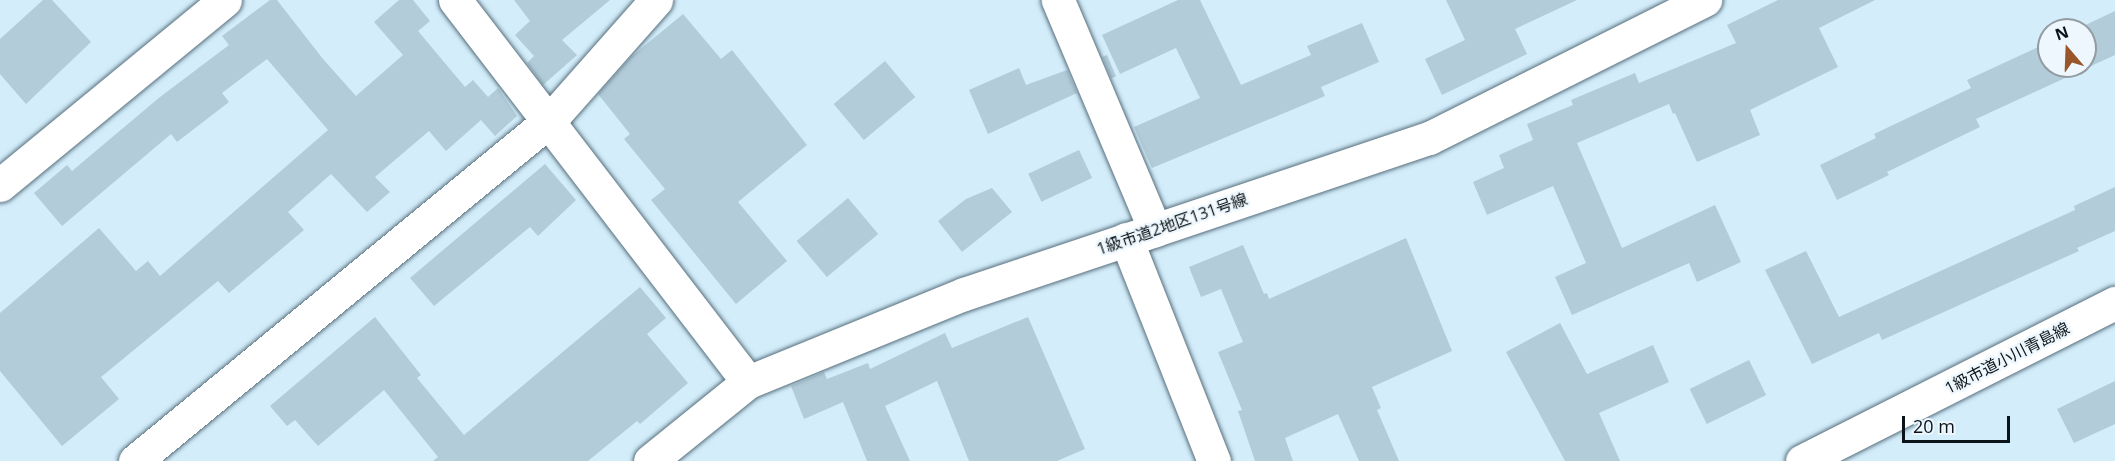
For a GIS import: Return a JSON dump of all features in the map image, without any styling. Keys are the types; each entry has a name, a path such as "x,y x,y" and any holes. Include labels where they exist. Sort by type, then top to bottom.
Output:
{"street":[{"path":"0,185 225,0"},
{"path":"455,0 550,120 748,382"},
{"path":"135,461 550,120 656,0"},
{"path":"1058,0 1141,235 1214,461"},
{"name":"1級市道2地区131号線","path":"650,461 748,382 964,294 1429,138 1705,0"},
{"name":"1級市道小川青島線","path":"1802,461 2114,306"}],"building":[{"path":"43,0 52,0 91,42 26,104 0,74 0,39"},
{"path":"270,0 277,0 323,59 356,96 403,55 374,22 399,0 413,0 430,21 418,31 465,87 473,80 488,97 498,88 517,116 495,136 481,120 446,151 429,131 375,177 390,192 367,212 331,174 288,212 304,230 229,293 218,281 101,377 119,399 62,446 0,371 0,313 99,228 136,271 148,261 160,276 328,130 267,59 222,93 229,102 177,142 171,134 62,226 34,193 67,165 72,171 160,97 229,45 222,36"},
{"path":"514,0 610,0 562,40 577,55 543,85 527,63 534,56 515,35 530,21"},
{"path":"1178,0 1200,0 1241,85 1311,55 1307,46 1362,23 1379,62 1321,87 1325,96 1152,168 1134,127 1200,98 1176,48 1120,74 1102,35"},
{"path":"1446,0 1577,0 1515,29 1527,54 1442,95 1425,59 1465,40"},
{"path":"1778,0 1875,0 1819,28 1838,67 1750,110 1760,135 1697,162 1669,104 1577,143 1622,248 1715,205 1741,262 1697,282 1689,263 1572,315 1555,277 1586,263 1553,186 1487,215 1473,182 1504,168 1499,155 1533,140 1527,124 1573,105 1571,100 1635,73 1639,83 1736,43 1727,25"},
{"path":"2115,11 2115,55 2097,63 2097,20"},
{"path":"683,14 721,59 732,50 807,145 738,202 787,261 736,304 651,200 665,189 624,139 630,134 598,94 631,57"},
{"path":"2037,48 2037,78 2065,78 1976,119 1980,127 1887,172 1889,175 1837,200 1820,165 1876,138 1874,134 1971,88 1967,80"},
{"path":"1107,55 1116,76 1111,78 1102,57"},
{"path":"885,61 915,97 864,140 834,104"},
{"path":"1019,68 1026,85 1067,70 1077,93 988,134 969,90"},
{"path":"1079,150 1092,178 1041,202 1028,174"},
{"path":"545,164 576,200 538,236 530,227 434,306 410,278"},
{"path":"2115,187 2115,231 2077,248 2079,251 1882,340 1879,333 1812,364 1765,270 1806,251 1839,317 2075,210 2074,206"},
{"path":"992,188 1012,212 962,252 938,221 966,199"},
{"path":"848,198 878,234 827,277 797,241"},
{"path":"1406,238 1452,351 1372,387 1381,408 1377,410 1399,461 1359,461 1338,414 1285,438 1293,461 1255,461 1238,411 1242,410 1218,352 1243,342 1221,289 1201,297 1189,267 1243,245 1264,294 1267,293 1269,299"},
{"path":"640,287 666,318 647,334 688,383 640,424 637,421 588,461 433,461 438,457 384,390 318,446 295,420 287,426 270,406 375,317 421,375 417,378 464,435"},
{"path":"1028,317 1085,449 1057,461 969,461 937,381 885,406 910,461 867,461 843,402 804,419 791,386 824,372 827,379 868,363 870,369 945,333 952,348"},
{"path":"1560,323 1587,374 1653,345 1669,382 1599,413 1620,461 1565,461 1506,352"},
{"path":"1749,360 1766,395 1707,424 1690,389"},
{"path":"2115,381 2115,424 2074,443 2057,409"}]}
